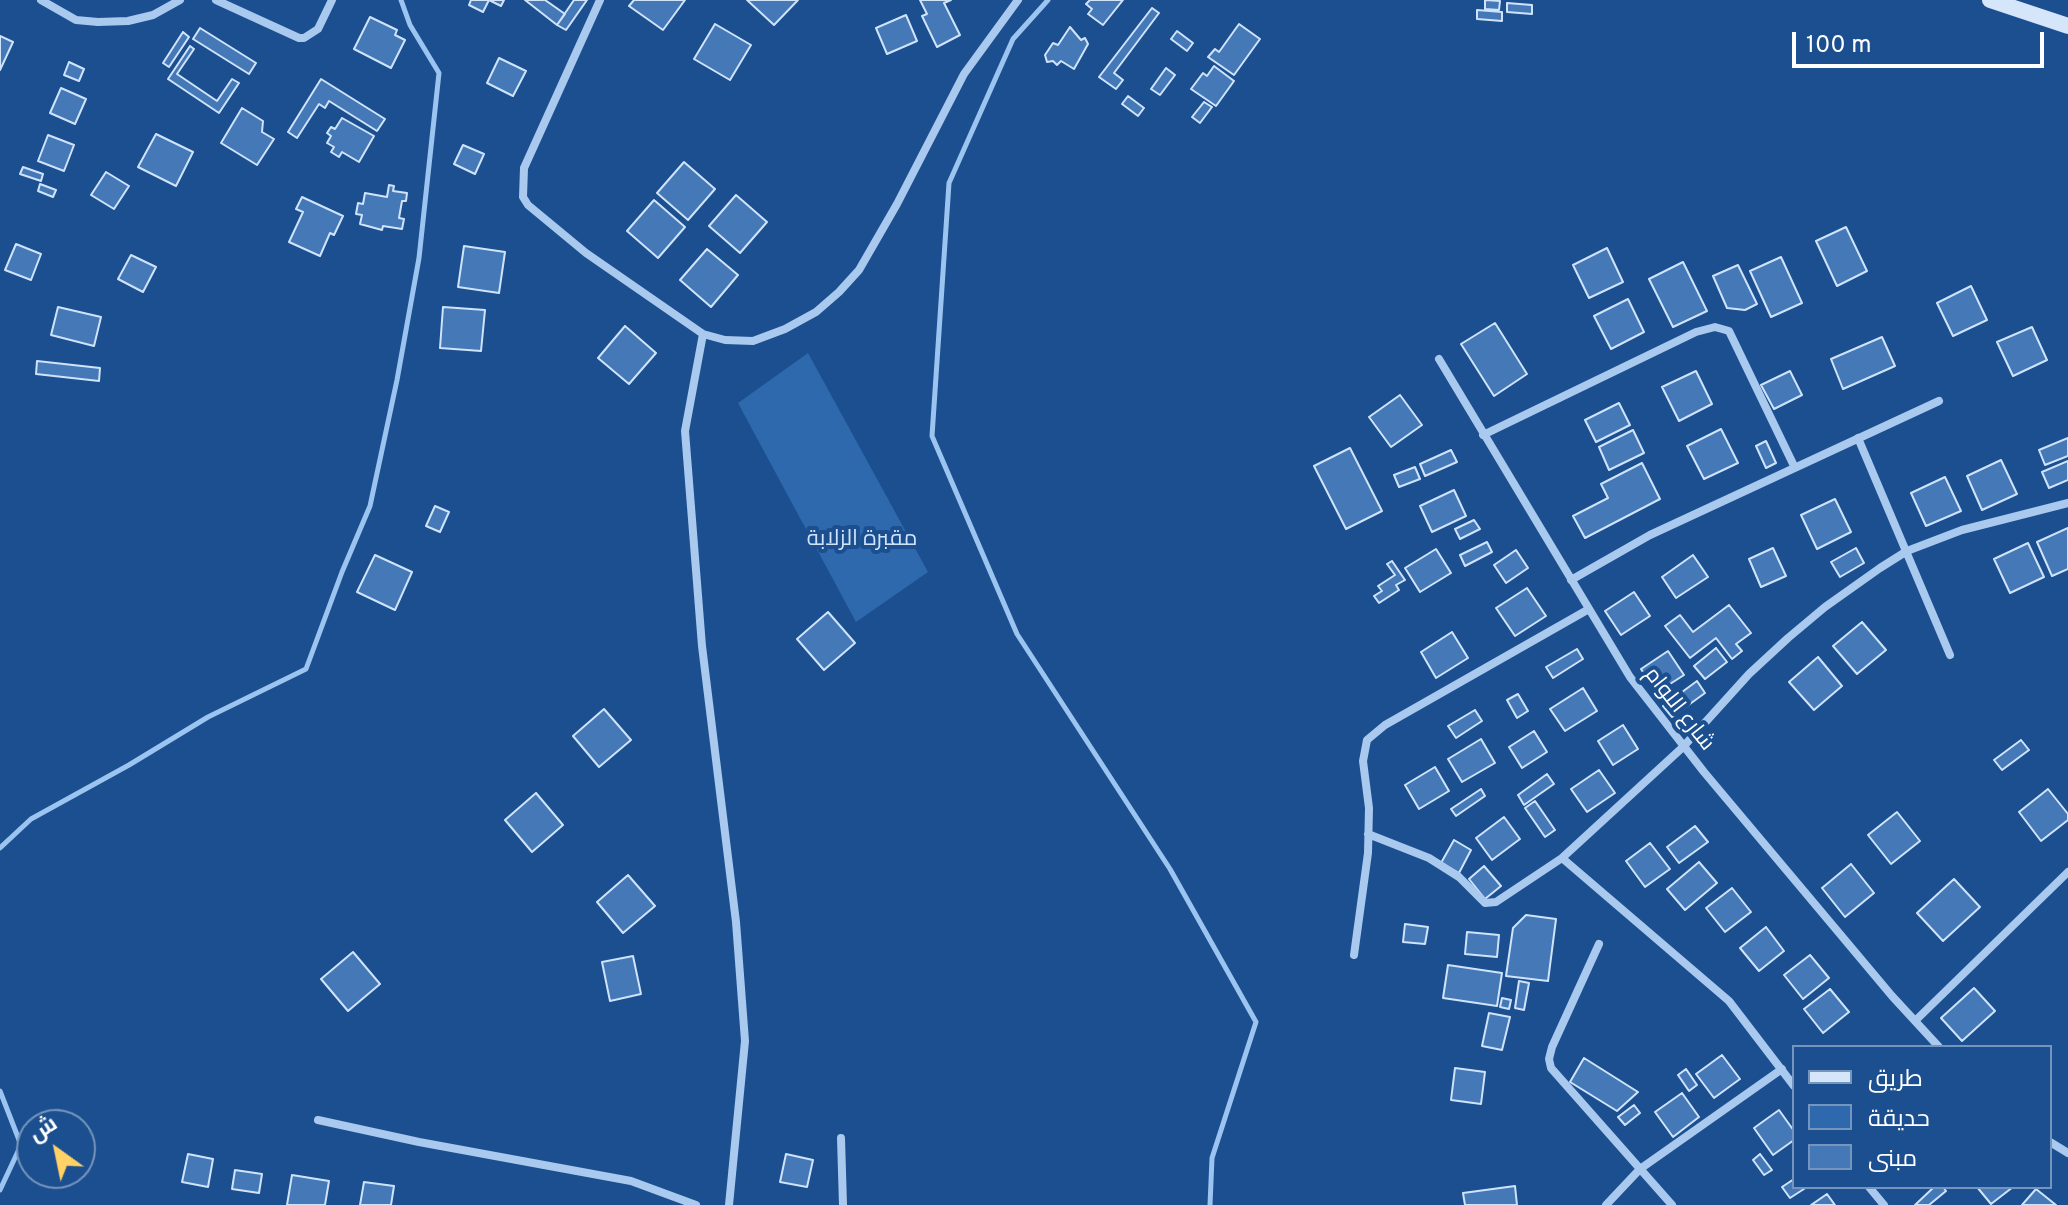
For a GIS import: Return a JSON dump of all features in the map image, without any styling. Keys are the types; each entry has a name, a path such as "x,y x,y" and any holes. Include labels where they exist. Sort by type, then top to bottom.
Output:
{"main road":[{"path":"1990,0 2068,26"}],"street":[{"path":"41,0 76,20 98,22 128,21 153,15 180,0"},
{"path":"216,0 299,38 311,35 318,29 332,0"},
{"path":"600,0 524,168 523,197 528,205 586,253 703,334 725,340 753,341 816,312 859,270 964,74 1018,0"},
{"path":"1483,435 1696,332 1715,327 1729,331 1795,468"},
{"path":"703,334 685,431 702,646 736,922 745,1041 729,1205"},
{"name":"شارع اللوام","path":"1439,359 1630,677 1683,747 1937,1045"},
{"path":"1571,580 1650,535 1939,401"},
{"path":"1858,438 1950,655"},
{"path":"1368,834 1429,858 1459,877 1488,904 1496,902 1562,858 1683,747 1749,674 1825,607 1907,551 1962,530 2068,503"},
{"path":"1354,955 1368,834 1369,808 1363,761 1367,740 1385,725 1589,609"},
{"path":"1562,858 1729,1001 1792,1083"},
{"path":"1915,1021 2068,872"},
{"path":"1599,944 1549,1059 1555,1075 1672,1205"},
{"path":"1606,1205 1640,1169 1782,1069"},
{"path":"318,1120 631,1181 696,1205"},
{"path":"841,1138 843,1205"},
{"path":"1871,1189 1884,1205"}],"green space":[{"name":"مقبرة الزلابة","path":"808,353 928,572 856,622 738,403"}],"building":[{"path":"471,0 489,0 483,12 469,5"},
{"path":"489,0 504,0 501,6"},
{"path":"525,0 545,0 565,14 557,25"},
{"path":"574,0 587,0 566,30 557,25"},
{"path":"634,0 685,0 663,30 629,6"},
{"path":"747,0 798,0 774,25"},
{"path":"920,0 951,0 944,3 960,35 937,47 922,16 927,14"},
{"path":"1090,0 1123,0 1103,25 1088,14 1092,9 1086,4"},
{"path":"1485,0 1500,1 1499,10 1485,9"},
{"path":"1507,3 1532,5 1532,14 1507,12"},
{"path":"1152,8 1159,13 1114,73 1123,80 1116,89 1099,77"},
{"path":"1477,10 1502,12 1502,21 1477,19"},
{"path":"906,15 917,41 887,54 876,28"},
{"path":"370,17 397,30 395,35 405,40 391,68 354,49"},
{"path":"715,24 751,45 730,80 694,59"},
{"path":"1239,24 1260,39 1234,75 1208,57 1215,49 1219,52"},
{"path":"1070,27 1088,44 1074,69 1061,61 1057,65 1053,61 1047,62 1045,55 1053,43 1058,45"},
{"path":"200,28 256,63 249,74 193,39"},
{"path":"1177,31 1193,43 1187,51 1171,39"},
{"path":"183,32 189,37 169,67 163,63"},
{"path":"0,36 13,42 0,70"},
{"path":"190,46 194,49 177,74 217,101 232,79 239,83 219,113 168,79"},
{"path":"499,58 526,71 513,96 487,83"},
{"path":"69,62 84,69 79,81 64,75"},
{"path":"1214,66 1234,81 1216,106 1191,89 1203,73 1207,76"},
{"path":"1166,68 1175,75 1160,95 1151,89"},
{"path":"321,79 385,119 377,131 329,101 325,108 319,104 297,138 288,132"},
{"path":"61,88 86,99 75,124 50,113"},
{"path":"1128,96 1144,108 1138,116 1122,104"},
{"path":"1204,102 1212,107 1200,123 1192,117"},
{"path":"242,108 263,121 262,132 274,139 257,165 221,143"},
{"path":"342,118 374,136 359,162 342,152 339,157 331,152 334,147 327,143 331,136 327,133 331,127 335,129"},
{"path":"156,134 193,152 176,186 138,167"},
{"path":"48,135 74,145 64,171 38,161"},
{"path":"463,145 484,154 475,174 454,164"},
{"path":"684,162 715,189 688,220 657,193"},
{"path":"23,167 43,174 41,181 20,174"},
{"path":"106,172 129,186 114,209 91,195"},
{"path":"40,184 56,190 53,197 38,191"},
{"path":"389,185 394,186 393,191 407,193 399,218 404,219 402,229 383,226 382,230 360,224 362,215 356,214 358,203 363,204 365,193 387,197"},
{"path":"736,195 767,222 740,253 709,226"},
{"path":"302,197 343,216 334,235 330,233 320,256 289,242 303,212 296,209"},
{"path":"654,200 685,227 658,258 627,231"},
{"path":"1846,227 1867,271 1837,286 1816,241"},
{"path":"16,244 41,254 31,280 5,270"},
{"path":"464,246 505,252 499,293 458,287"},
{"path":"1607,248 1623,282 1589,298 1573,265"},
{"path":"707,249 738,275 711,307 680,280"},
{"path":"131,255 156,267 143,292 118,279"},
{"path":"1781,257 1802,303 1771,317 1750,271"},
{"path":"1683,262 1707,311 1673,327 1649,279"},
{"path":"1738,265 1757,304 1745,310 1727,308 1713,276"},
{"path":"1971,286 1987,320 1953,336 1937,303"},
{"path":"1628,299 1644,332 1611,349 1594,316"},
{"path":"58,307 101,317 94,346 51,335"},
{"path":"443,307 485,310 481,351 440,348"},
{"path":"1495,323 1527,374 1494,396 1461,344"},
{"path":"625,326 656,353 629,384 598,358"},
{"path":"2032,327 2047,360 2013,376 1997,342"},
{"path":"1882,337 1895,366 1843,389 1831,359"},
{"path":"37,361 100,368 99,381 36,374"},
{"path":"1696,371 1712,404 1679,421 1662,387"},
{"path":"1790,371 1802,395 1774,409 1761,385"},
{"path":"1400,395 1422,425 1391,447 1369,417"},
{"path":"1619,403 1630,425 1596,442 1585,420"},
{"path":"1721,429 1738,463 1704,479 1687,446"},
{"path":"1633,430 1644,453 1609,470 1599,447"},
{"path":"2068,438 2068,456 2045,465 2039,450"},
{"path":"1766,441 1776,463 1766,468 1756,446"},
{"path":"1350,448 1382,511 1346,529 1314,466"},
{"path":"1451,450 1457,462 1425,476 1420,464"},
{"path":"2001,460 2017,494 1982,510 1967,476"},
{"path":"2068,461 2068,480 2049,488 2042,472"},
{"path":"1642,463 1660,499 1585,538 1573,516 1608,498 1601,484"},
{"path":"1415,467 1420,479 1399,487 1394,475"},
{"path":"1945,477 1961,511 1926,526 1911,493"},
{"path":"1454,490 1466,516 1432,532 1420,506"},
{"path":"1835,499 1851,532 1817,549 1801,515"},
{"path":"435,506 449,512 440,532 426,526"},
{"path":"1474,520 1480,529 1460,539 1455,529"},
{"path":"2068,528 2068,569 2052,576 2037,542"},
{"path":"1487,542 1492,552 1465,566 1460,555"},
{"path":"2028,543 2044,577 2010,593 1994,559"},
{"path":"1773,548 1786,576 1761,587 1749,559"},
{"path":"1856,548 1864,563 1840,577 1831,562"},
{"path":"1436,549 1451,573 1420,592 1405,568"},
{"path":"1516,550 1528,568 1506,583 1494,565"},
{"path":"375,555 412,572 395,610 357,592"},
{"path":"1693,555 1708,577 1676,598 1662,577"},
{"path":"1392,561 1405,580 1396,585 1399,590 1379,603 1374,596 1382,591 1378,586 1395,575 1387,564"},
{"path":"1527,588 1546,616 1515,636 1496,608"},
{"path":"1634,592 1650,616 1621,635 1605,611"},
{"path":"1729,605 1751,633 1736,644 1742,651 1732,659 1716,638 1690,658 1665,626 1680,615 1693,632"},
{"path":"828,612 855,643 824,670 797,639"},
{"path":"1862,622 1886,650 1857,674 1833,646"},
{"path":"1452,632 1468,658 1436,678 1421,652"},
{"path":"1716,648 1727,662 1705,679 1694,666"},
{"path":"1577,649 1583,659 1553,678 1546,667"},
{"path":"1668,651 1684,675 1656,693 1641,669"},
{"path":"1818,657 1842,686 1814,710 1789,682"},
{"path":"1697,681 1705,693 1672,717 1663,706"},
{"path":"1583,688 1597,711 1565,731 1550,709"},
{"path":"1518,694 1528,711 1517,718 1507,700"},
{"path":"604,709 631,740 599,767 573,736"},
{"path":"1475,710 1482,721 1456,738 1448,726"},
{"path":"1623,725 1638,749 1613,765 1598,741"},
{"path":"1534,731 1547,752 1522,768 1509,747"},
{"path":"1481,739 1495,763 1462,782 1448,759"},
{"path":"2021,740 2029,750 2002,770 1994,760"},
{"path":"1435,767 1449,791 1419,809 1405,785"},
{"path":"1599,770 1615,793 1587,812 1571,789"},
{"path":"1547,774 1554,784 1524,805 1518,795"},
{"path":"1481,789 1485,796 1456,816 1451,809"},
{"path":"2048,789 2068,814 2068,820 2041,841 2019,812"},
{"path":"536,793 563,825 532,852 505,820"},
{"path":"1535,801 1555,830 1545,837 1525,808"},
{"path":"1897,812 1920,841 1891,864 1868,835"},
{"path":"1504,817 1520,839 1492,860 1476,838"},
{"path":"1695,826 1708,842 1679,863 1667,847"},
{"path":"1454,840 1471,850 1459,873 1441,863"},
{"path":"1650,843 1670,869 1645,887 1626,861"},
{"path":"1699,862 1717,883 1685,910 1667,889"},
{"path":"1851,864 1874,893 1845,917 1822,888"},
{"path":"1484,866 1501,886 1485,899 1469,879"},
{"path":"628,875 655,906 623,933 597,902"},
{"path":"1954,879 1980,907 1943,941 1917,913"},
{"path":"1732,888 1751,912 1725,932 1706,908"},
{"path":"1526,915 1556,919 1548,981 1506,976 1513,928"},
{"path":"1405,924 1428,927 1425,944 1403,942"},
{"path":"1766,927 1784,951 1759,971 1740,948"},
{"path":"1467,932 1499,935 1497,957 1465,954"},
{"path":"353,952 380,984 348,1011 321,979"},
{"path":"1810,955 1829,978 1803,999 1784,975"},
{"path":"633,956 641,994 610,1001 602,962"},
{"path":"1448,965 1502,973 1497,1006 1443,998"},
{"path":"1519,981 1529,983 1524,1010 1515,1008"},
{"path":"1974,988 1995,1011 1962,1041 1941,1018"},
{"path":"1830,989 1849,1012 1823,1033 1804,1009"},
{"path":"1502,998 1511,1000 1509,1009 1500,1007"},
{"path":"1489,1013 1510,1017 1502,1050 1482,1046"},
{"path":"1722,1055 1740,1079 1714,1098 1696,1074"},
{"path":"1584,1058 1638,1092 1617,1111 1570,1082"},
{"path":"1455,1068 1485,1072 1481,1104 1451,1100"},
{"path":"1686,1069 1697,1085 1689,1091 1678,1075"},
{"path":"1682,1093 1699,1117 1673,1137 1655,1112"},
{"path":"1634,1105 1640,1113 1625,1125 1618,1117"},
{"path":"1779,1110 1792,1128 1792,1141 1773,1155 1754,1128"},
{"path":"188,1154 213,1159 208,1187 182,1182"},
{"path":"786,1154 813,1160 807,1187 780,1182"},
{"path":"1760,1154 1772,1170 1764,1175 1753,1160"},
{"path":"235,1170 262,1174 259,1193 232,1189"},
{"path":"292,1175 329,1181 325,1205 287,1205"},
{"path":"1792,1180 1792,1189 1804,1189 1790,1198 1782,1187"},
{"path":"364,1182 394,1186 391,1205 360,1205"},
{"path":"1515,1186 1517,1205 1465,1205 1463,1193"},
{"path":"1932,1189 1946,1191 1929,1205 1915,1205"},
{"path":"1979,1189 2010,1189 1991,1204"},
{"path":"2036,1189 2056,1205 2022,1205"},
{"path":"1827,1194 1835,1205 1811,1205"}],"waterway":[{"path":"0,848 31,819 208,717 306,669 370,506 419,258 439,73 410,25 401,0"},
{"path":"1048,0 1013,39 949,183 932,436 1017,634 1170,869 1256,1022 1212,1158 1210,1205"},
{"path":"0,1091 21,1145 0,1190"}]}
